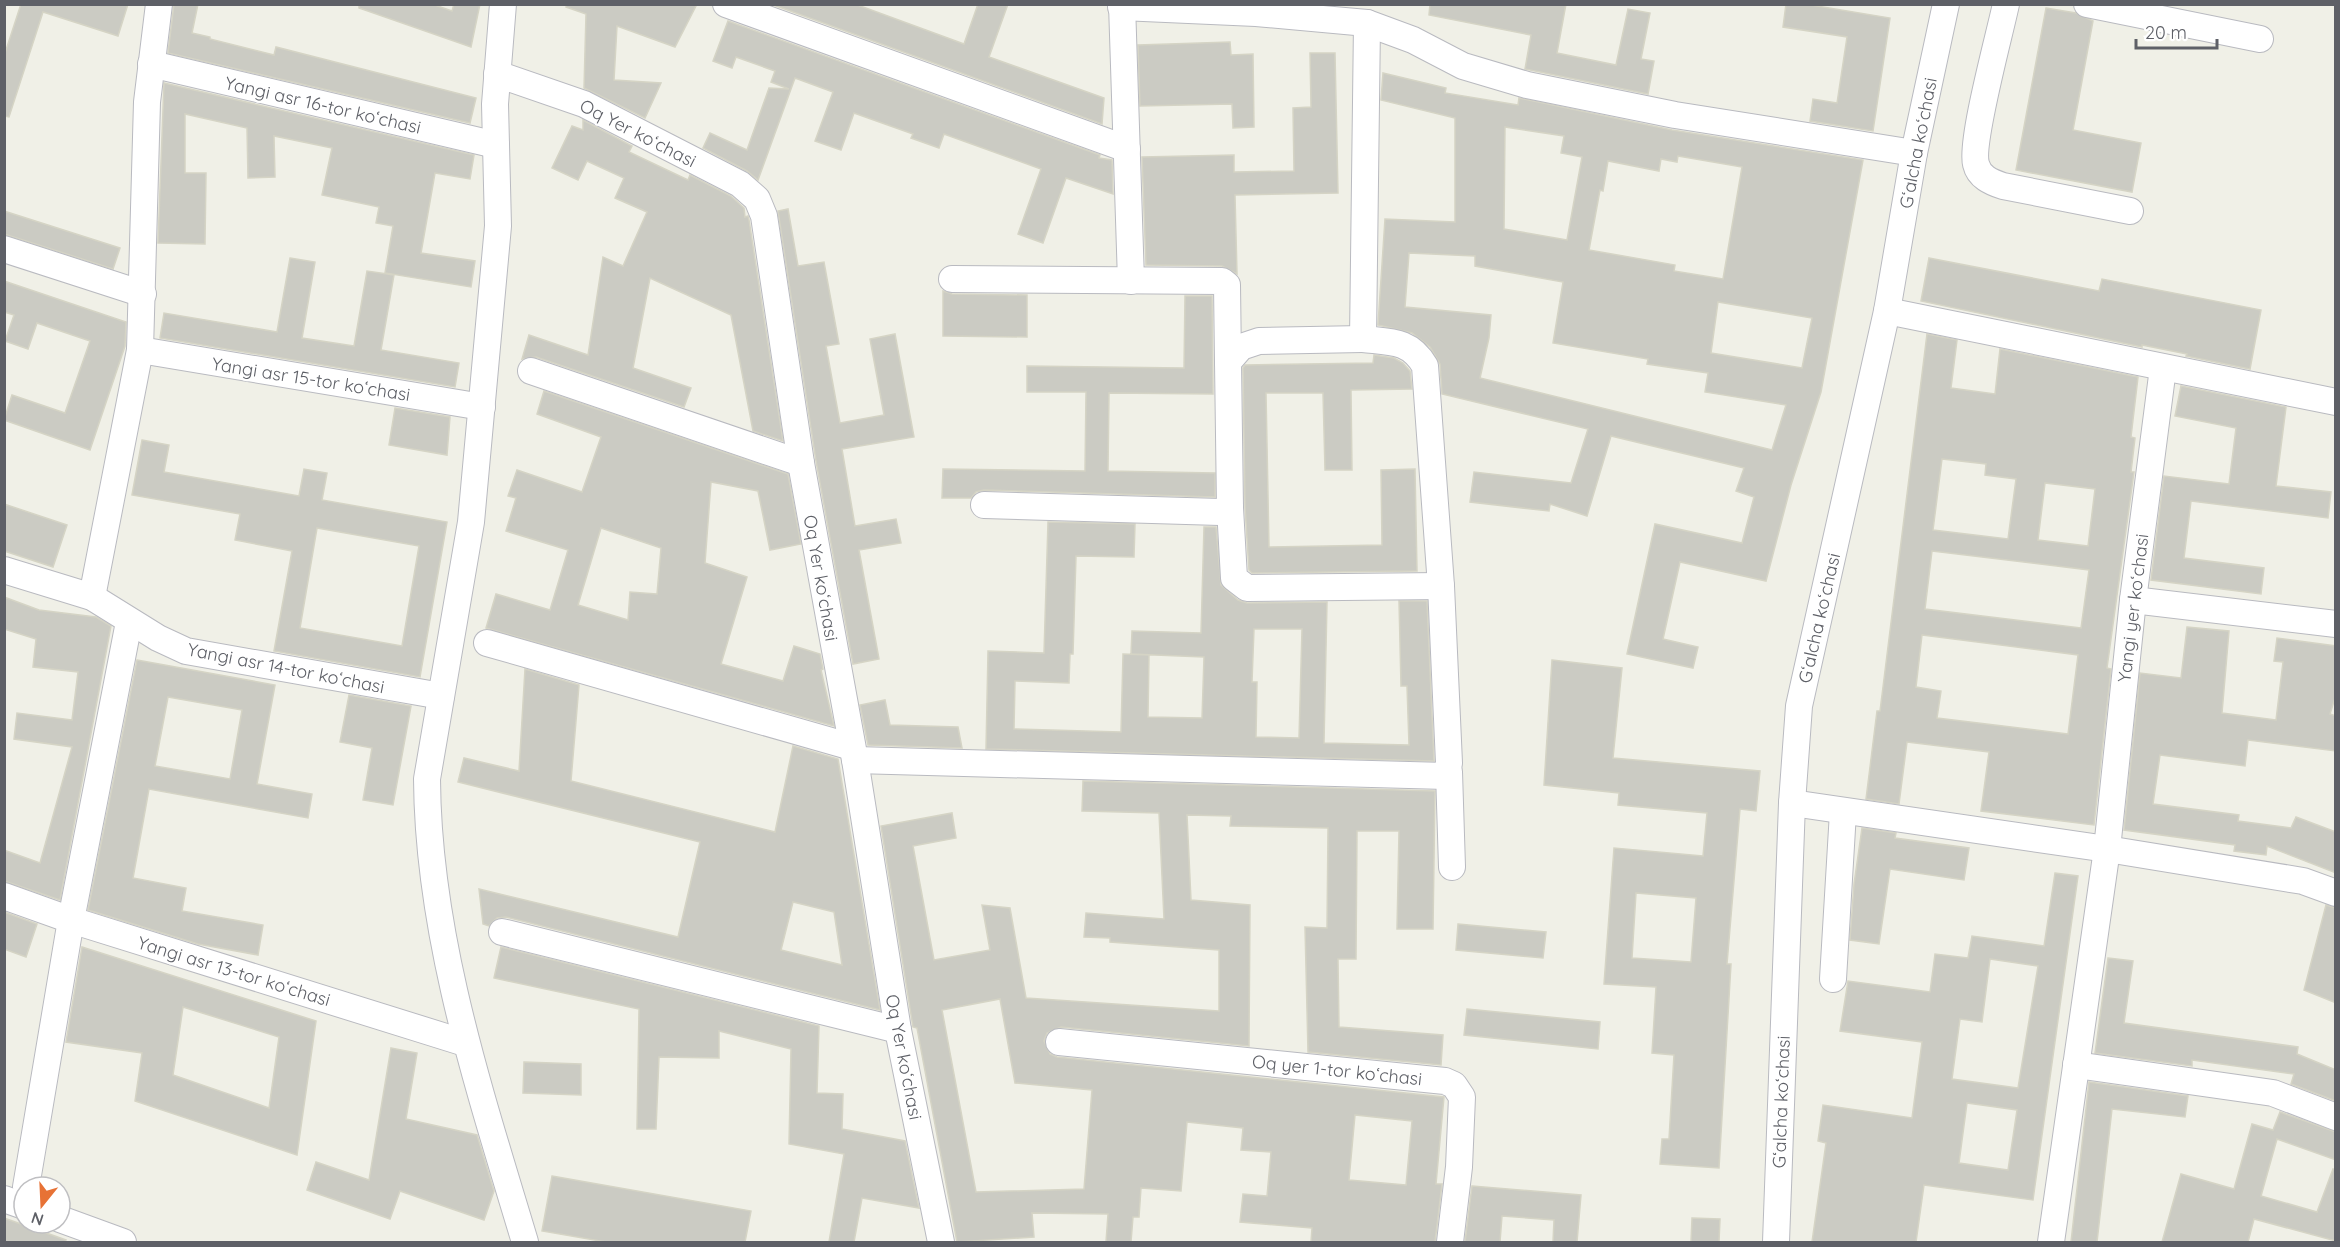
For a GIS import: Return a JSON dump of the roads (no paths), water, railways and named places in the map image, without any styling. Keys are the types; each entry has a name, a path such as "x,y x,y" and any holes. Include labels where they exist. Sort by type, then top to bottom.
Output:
{"street":[{"path":"92,597 140,350 147,102 159,4"},
{"path":"503,4 497,74 498,226 471,522 427,778 433,870 465,1043 525,1242"},
{"path":"726,4 1127,149"},
{"name":"Gʻalcha koʻchasi","path":"1776,1242 1792,803 1799,705 1887,311 1914,153 1946,4"},
{"path":"2006,4 1976,145 1976,163 1979,171 1984,177 2003,186 2130,211"},
{"path":"2087,4 2260,39"},
{"path":"1131,281 1122,6 1367,23 1413,40 1463,66 1527,85 1675,115 1914,153"},
{"path":"1363,339 1367,23"},
{"name":"Yangi asr 16-tor koʻchasi","path":"151,64 496,145"},
{"name":"Oq Yer koʻchasi","path":"497,74 584,104 740,184 758,199 764,216 801,462 854,754 898,1030 941,1242"},
{"path":"4,249 143,294"},
{"path":"952,279 1131,281 1205,279 1222,281 1227,285 1233,578 1247,588 1441,586"},
{"path":"1887,311 2336,402"},
{"path":"1228,362 1241,347 1259,341 1363,339 1405,345 1417,352 1425,366 1441,586 1452,867"},
{"name":"Yangi asr 15-tor koʻchasi","path":"140,350 482,407"},
{"name":"Yangi yer koʻchasi","path":"2051,1242 2107,849 2133,600 2163,368"},
{"path":"531,371 801,462"},
{"path":"984,505 1220,512 1230,508"},
{"name":"Yangi asr 14-tor koʻchasi","path":"4,570 92,597 129,622 186,651 441,696"},
{"path":"2133,600 2336,624"},
{"path":"24,1175 129,622"},
{"path":"487,643 854,754 1441,778 1449,772"},
{"path":"1792,803 2107,849 2303,882 2336,893"},
{"path":"1833,979 1843,812"},
{"name":"Yangi asr 13-tor koʻchasi","path":"4,896 71,920 465,1043"},
{"path":"502,932 898,1030"},
{"name":"Oq yer 1-tor koʻchasi","path":"1059,1042 1445,1081 1454,1084 1462,1097 1459,1167 1450,1242"},
{"path":"2076,1065 2273,1093 2336,1117"},
{"path":"72,1223 123,1242"}]}
